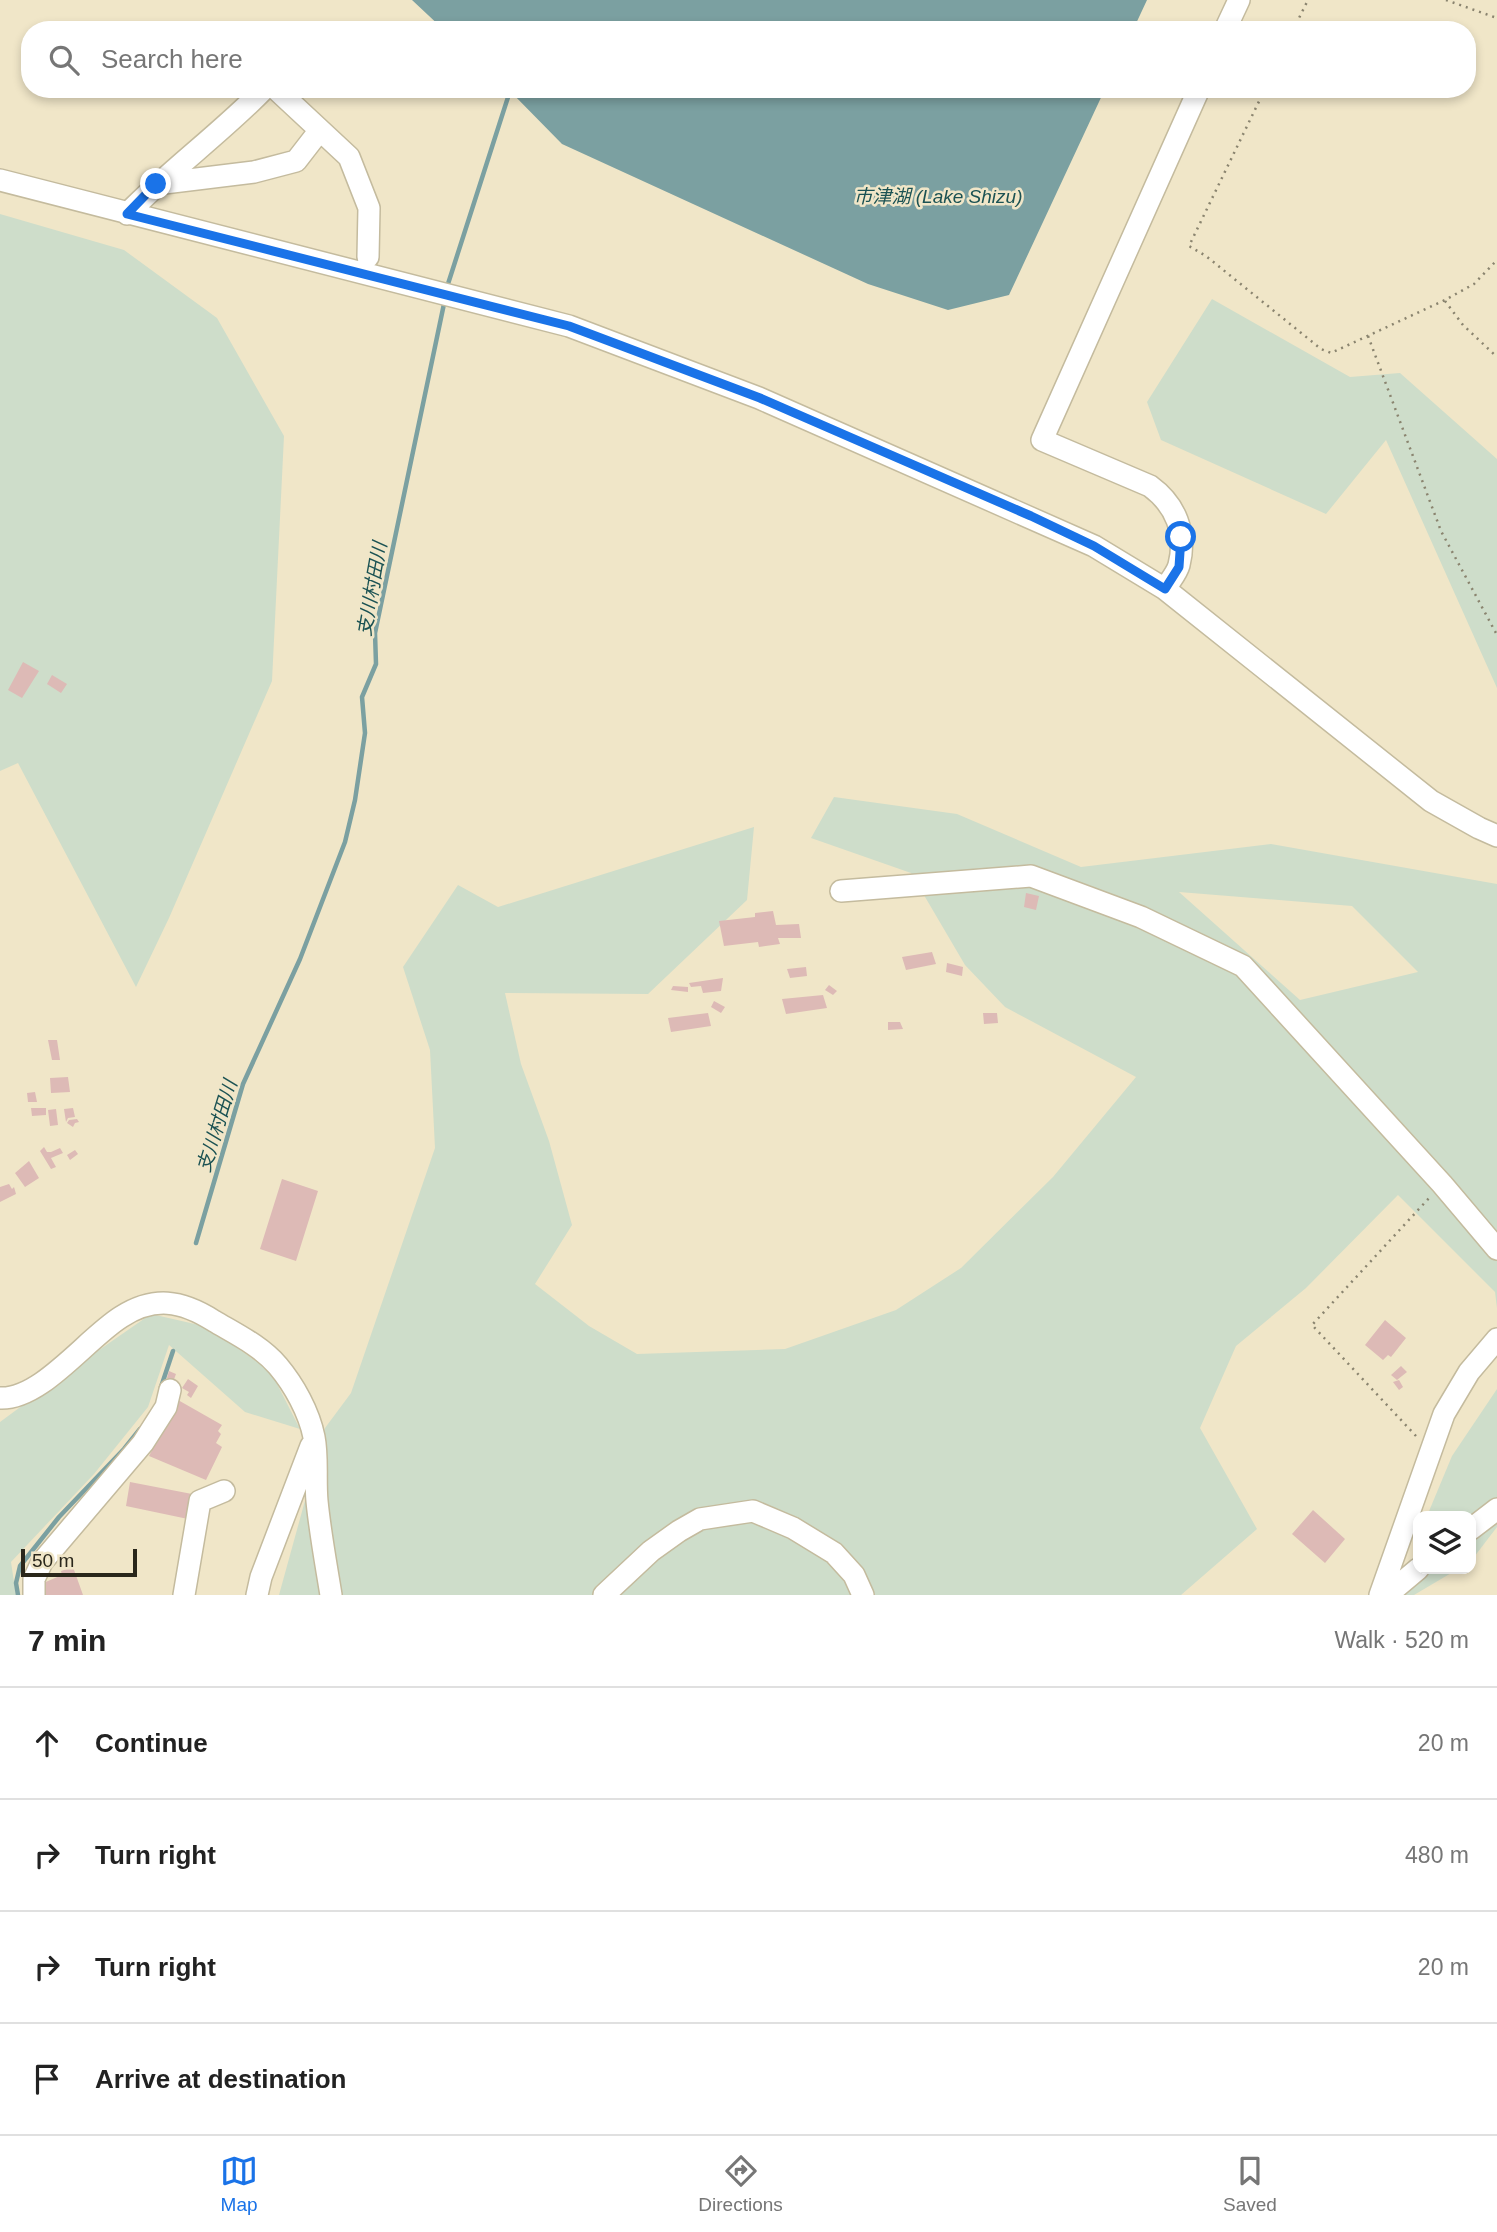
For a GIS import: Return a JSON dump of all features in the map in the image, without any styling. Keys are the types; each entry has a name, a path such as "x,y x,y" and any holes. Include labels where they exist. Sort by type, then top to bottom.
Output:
{"street":[{"path":"1230,21 1239,0"},
{"path":"127,214 156,184 230,123 255,98"},
{"path":"286,98 349,157 369,208 368,257"},
{"path":"1165,589 1179,567 1181,537 1176,515 1165,497 1150,486 1042,440 1195,98"},
{"path":"156,184 254,172 296,161 320,130"},
{"path":"0,180 569,326 760,398 1094,546 1165,589 1431,801 1497,836"},
{"path":"841,891 1031,876 1141,917 1243,966 1442,1184 1497,1249"},
{"path":"0,1398 11,1398 31,1391 93,1337 140,1306 158,1302 180,1304 203,1314 260,1349 294,1387 314,1437 317,1500 331,1595"},
{"path":"1380,1595 1444,1414 1469,1372 1497,1339"},
{"path":"34,1595 34,1579 42,1562 143,1443 166,1406 170,1390"},
{"path":"257,1595 261,1577 314,1437"},
{"path":"184,1595 200,1501 224,1491"},
{"path":"1476,1525 1497,1509"},
{"path":"604,1595 651,1551 700,1519 753,1511 793,1528 834,1553 854,1575 863,1595"},
{"path":"1387,1595 1413,1573"}],"path":[{"path":"1298,21 1308,0"},
{"path":"1446,0 1497,18"},
{"path":"1261,98 1189,246 1206,256 1321,349 1331,353 1445,300 1474,284 1497,260"},
{"path":"1445,300 1463,324 1497,357"},
{"path":"1368,336 1441,531 1497,635"},
{"path":"1431,1451 1312,1325 1442,1184"}],"green space":[{"path":"0,214 124,250 217,318 284,436 272,681 169,918 136,987 18,763 0,771"},
{"path":"1212,299 1350,377 1400,373 1497,459 1497,688 1386,440 1326,514 1161,440 1147,402"},
{"path":"834,797 957,814 1081,867 1271,844 1497,884 1497,1308 1495,1292 1398,1195 1306,1288 1236,1346 1200,1428 1257,1529 1181,1595 279,1595 325,1428 351,1393 435,1148 430,1050 403,967 458,885 498,907 754,827 747,900 648,994 505,993 521,1064 549,1141 572,1225 535,1284 589,1326 637,1354 785,1349 896,1310 961,1268 1053,1177 1136,1077 1005,1007 965,965 911,873 811,838","holes":["1179,892 1352,906 1418,972 1300,1000"]},
{"path":"151,1314 208,1327 271,1372 300,1429 245,1412 169,1345 148,1407 94,1474 11,1562 16,1595 0,1595 0,1422"},
{"path":"1497,1389 1497,1527 1476,1554 1476,1511 1429,1511 1452,1456"},
{"path":"1413,1558 1413,1574 1450,1574 1414,1595 1401,1595"}],"water":[{"path":"412,0 1147,0 1137,21 434,21"},
{"name":"市津湖 (Lake Shizu)","path":"517,98 1101,98 1009,295 948,310 868,284 562,144"}],"building":[{"path":"23,662 39,671 22,698 8,690"},
{"path":"52,675 67,684 61,693 47,684"},
{"path":"1026,893 1039,896 1036,910 1024,907"},
{"path":"773,911 776,925 799,924 801,938 778,938 780,944 759,947 758,942 724,946 719,921 755,917 755,913"},
{"path":"932,952 936,964 906,970 902,957"},
{"path":"947,963 963,967 962,976 946,972"},
{"path":"806,967 807,976 790,978 787,969"},
{"path":"723,978 721,991 703,993 701,986 691,987 689,983"},
{"path":"829,985 837,991 833,995 825,990"},
{"path":"673,986 688,987 688,992 671,990"},
{"path":"823,995 827,1008 786,1014 782,999"},
{"path":"714,1001 725,1007 721,1013 711,1007"},
{"path":"708,1013 711,1026 671,1032 668,1018"},
{"path":"983,1013 997,1013 998,1023 984,1024"},
{"path":"888,1022 900,1022 903,1029 888,1030"},
{"path":"48,1040 57,1040 60,1060 52,1060"},
{"path":"68,1077 70,1092 51,1093 50,1078"},
{"path":"35,1092 37,1102 28,1102 27,1093"},
{"path":"31,1108 46,1108 46,1115 32,1116"},
{"path":"73,1108 75,1117 68,1118 66,1122 64,1109"},
{"path":"56,1109 58,1125 50,1126 48,1110"},
{"path":"77,1119 79,1122 73,1127 67,1123 69,1120"},
{"path":"44,1147 47,1152 60,1148 63,1153 51,1158 56,1167 51,1169 40,1151"},
{"path":"75,1150 78,1154 70,1160 67,1155"},
{"path":"29,1161 39,1178 25,1187 15,1173"},
{"path":"282,1179 318,1191 296,1261 260,1249"},
{"path":"9,1184 12,1189 14,1187 16,1194 0,1202 0,1187"},
{"path":"1385,1320 1406,1338 1391,1357 1388,1355 1383,1360 1365,1345"},
{"path":"1401,1366 1407,1372 1397,1380 1391,1375"},
{"path":"169,1371 176,1374 173,1382 167,1378"},
{"path":"188,1379 198,1386 191,1398 187,1395 189,1392 182,1388"},
{"path":"1399,1380 1403,1387 1399,1390 1393,1382"},
{"path":"178,1400 222,1425 216,1443 222,1447 206,1480 149,1456"},
{"path":"130,1482 192,1494 188,1519 126,1506"},
{"path":"1313,1510 1345,1539 1325,1563 1292,1534"},
{"path":"73,1567 83,1595 45,1595 41,1584"}],"waterway":[{"name":"支川村田川","path":"447,287 508,98"},
{"name":"支川村田川","path":"196,1243 243,1084 300,959 345,842 355,800 365,733 362,697 376,664 375,633 445,299"},
{"name":"支川村田川","path":"161,1387 173,1351"},
{"name":"支川村田川","path":"18,1595 16,1583 20,1566 59,1517 140,1429"}],"route":[{"path":"156,184 127,214 569,326 760,398 1031,516 1094,546 1165,589 1179,567 1181,537"}]}
